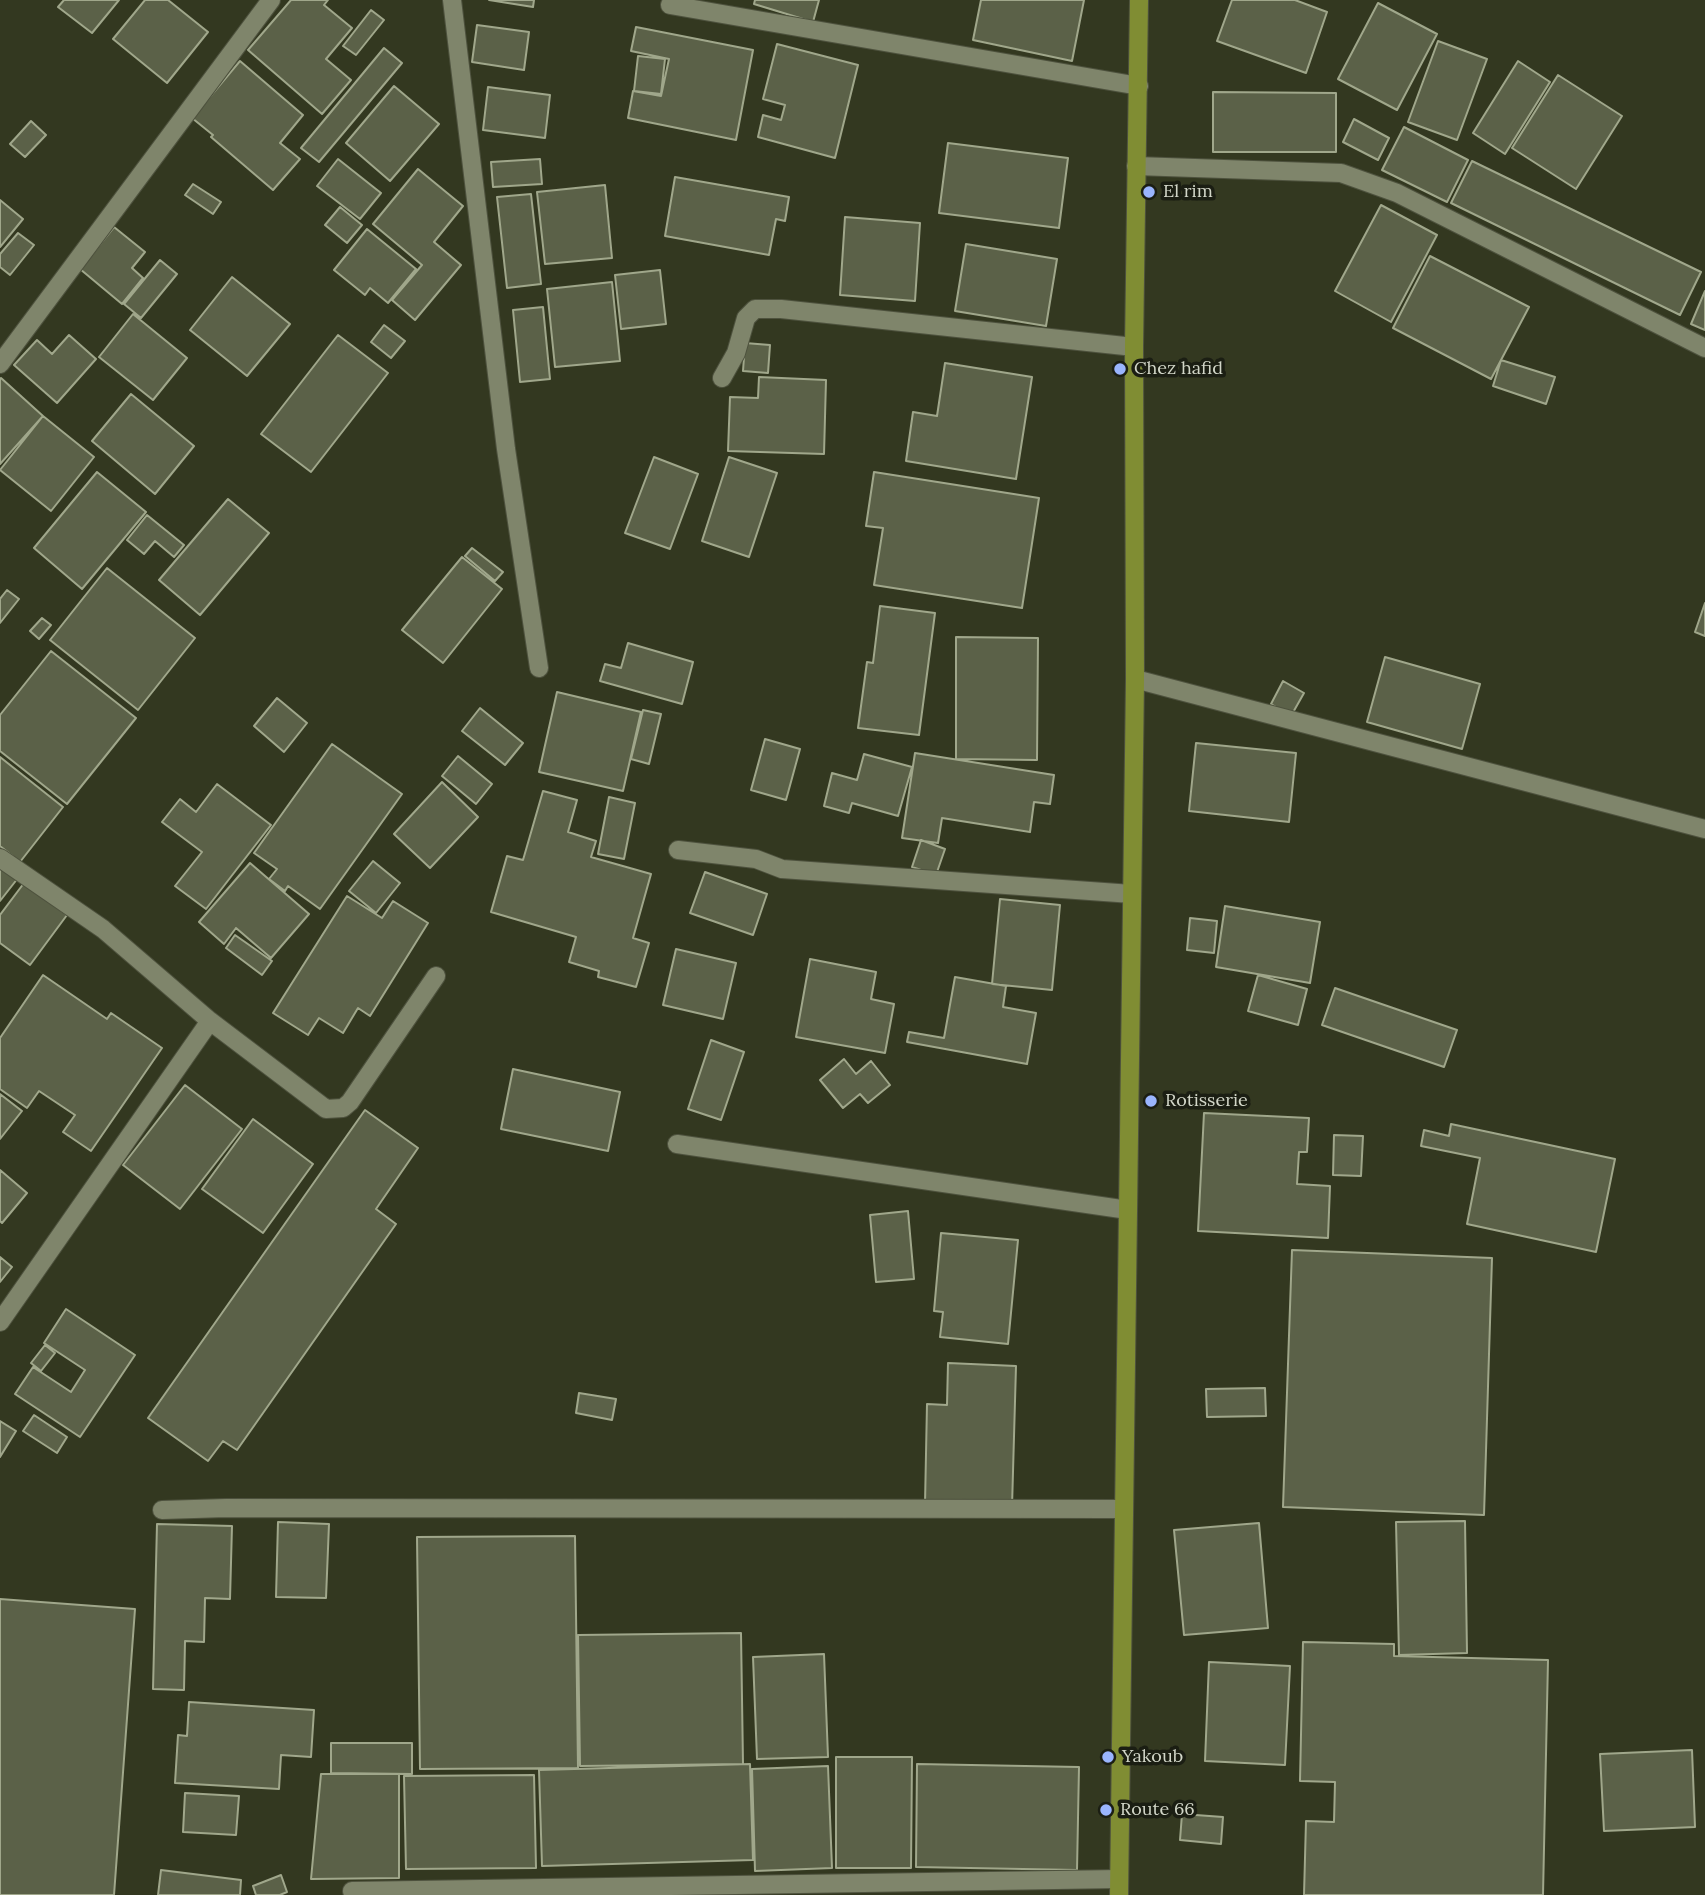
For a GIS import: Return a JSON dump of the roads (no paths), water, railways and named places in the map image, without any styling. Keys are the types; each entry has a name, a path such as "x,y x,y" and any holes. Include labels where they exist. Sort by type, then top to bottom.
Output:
{"main road":[{"path":"1119,1887 1135,679 1134,347 1139,0"}],"street":[{"path":"0,364 271,0"},
{"path":"452,0 506,449 540,668"},
{"path":"670,5 1139,86"},
{"path":"1136,166 1341,173 1397,193 1705,348"},
{"path":"722,378 736,353 746,318 755,309 781,309 1134,347"},
{"path":"1135,679 1705,829"},
{"path":"678,850 756,859 782,869 1132,894"},
{"path":"0,858 103,929 210,1021 326,1110 343,1108 350,1102 436,976"},
{"path":"0,1322 210,1021"},
{"path":"677,1144 1128,1210"},
{"path":"162,1510 1124,1509"},
{"path":"352,1891 1119,1887"}],"place":[{"name":"El rim","path":"1149,192"},
{"name":"Chez hafid","path":"1120,369"},
{"name":"Rotisserie","path":"1151,1101"},
{"name":"Yakoub","path":"1108,1757"},
{"name":"Route 66","path":"1106,1810"}]}
